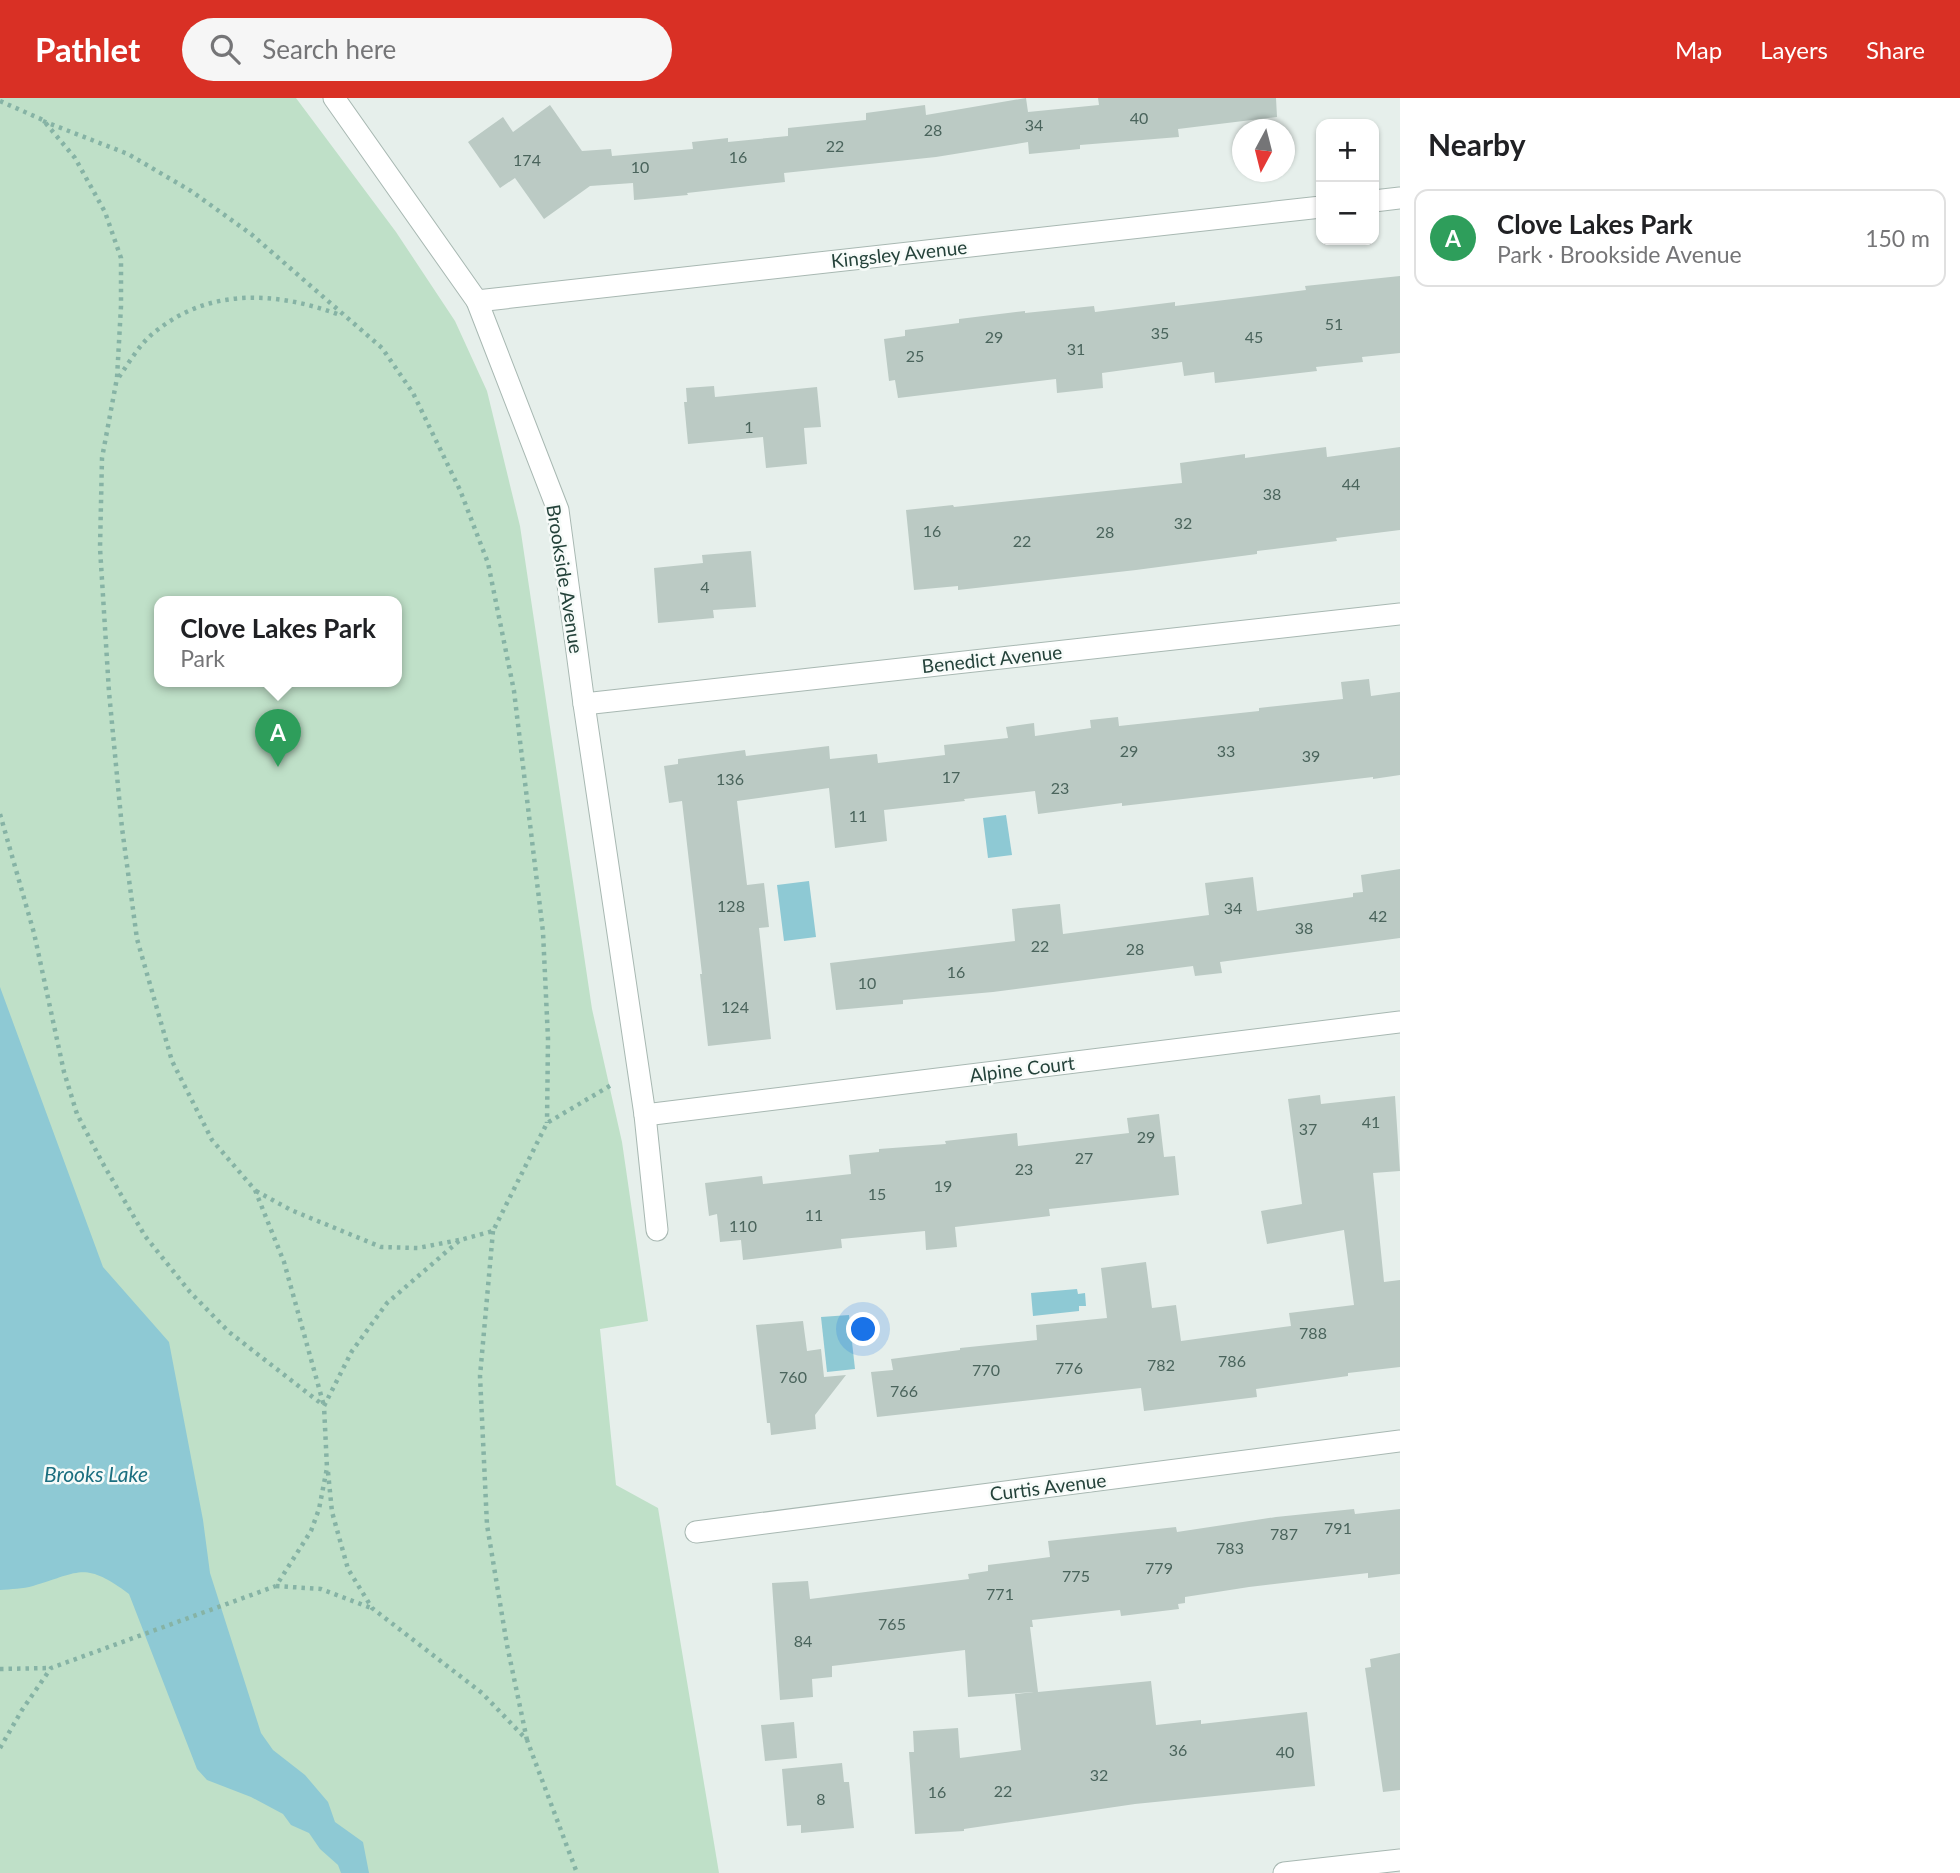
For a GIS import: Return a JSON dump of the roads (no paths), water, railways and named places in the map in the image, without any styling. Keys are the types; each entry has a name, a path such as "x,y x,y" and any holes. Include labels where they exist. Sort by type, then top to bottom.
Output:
{"street":[{"name":"Brookside Avenue","path":"334,98 477,301 558,510 645,1115 657,1230"},
{"path":"1379,200 1400,198"},
{"name":"Kingsley Avenue","path":"477,301 1316,208"},
{"name":"Benedict Avenue","path":"584,704 1400,614"},
{"name":"Alpine Court","path":"645,1115 1400,1022"},
{"name":"Curtis Avenue","path":"696,1532 1400,1441"},
{"path":"1284,1873 1400,1860"}],"water":[{"path":"1006,815 1012,855 988,858 983,818"},
{"path":"809,881 816,937 784,941 777,885"},
{"name":"Brooks Lake","path":"0,987 103,1267 169,1342 203,1520 210,1573 261,1733 273,1750 305,1775 328,1802 335,1822 363,1842 369,1873 341,1873 338,1865 320,1849 309,1833 291,1825 283,1814 251,1797 207,1780 197,1769 129,1594 102,1577 82,1572 29,1587 0,1590"},
{"path":"1077,1289 1078,1294 1085,1293 1086,1306 1079,1306 1079,1311 1033,1316 1031,1293"},
{"path":"849,1315 855,1369 827,1372 821,1317"}],"place":[{"name":"Clove Lakes Park","path":"278,767"}]}
